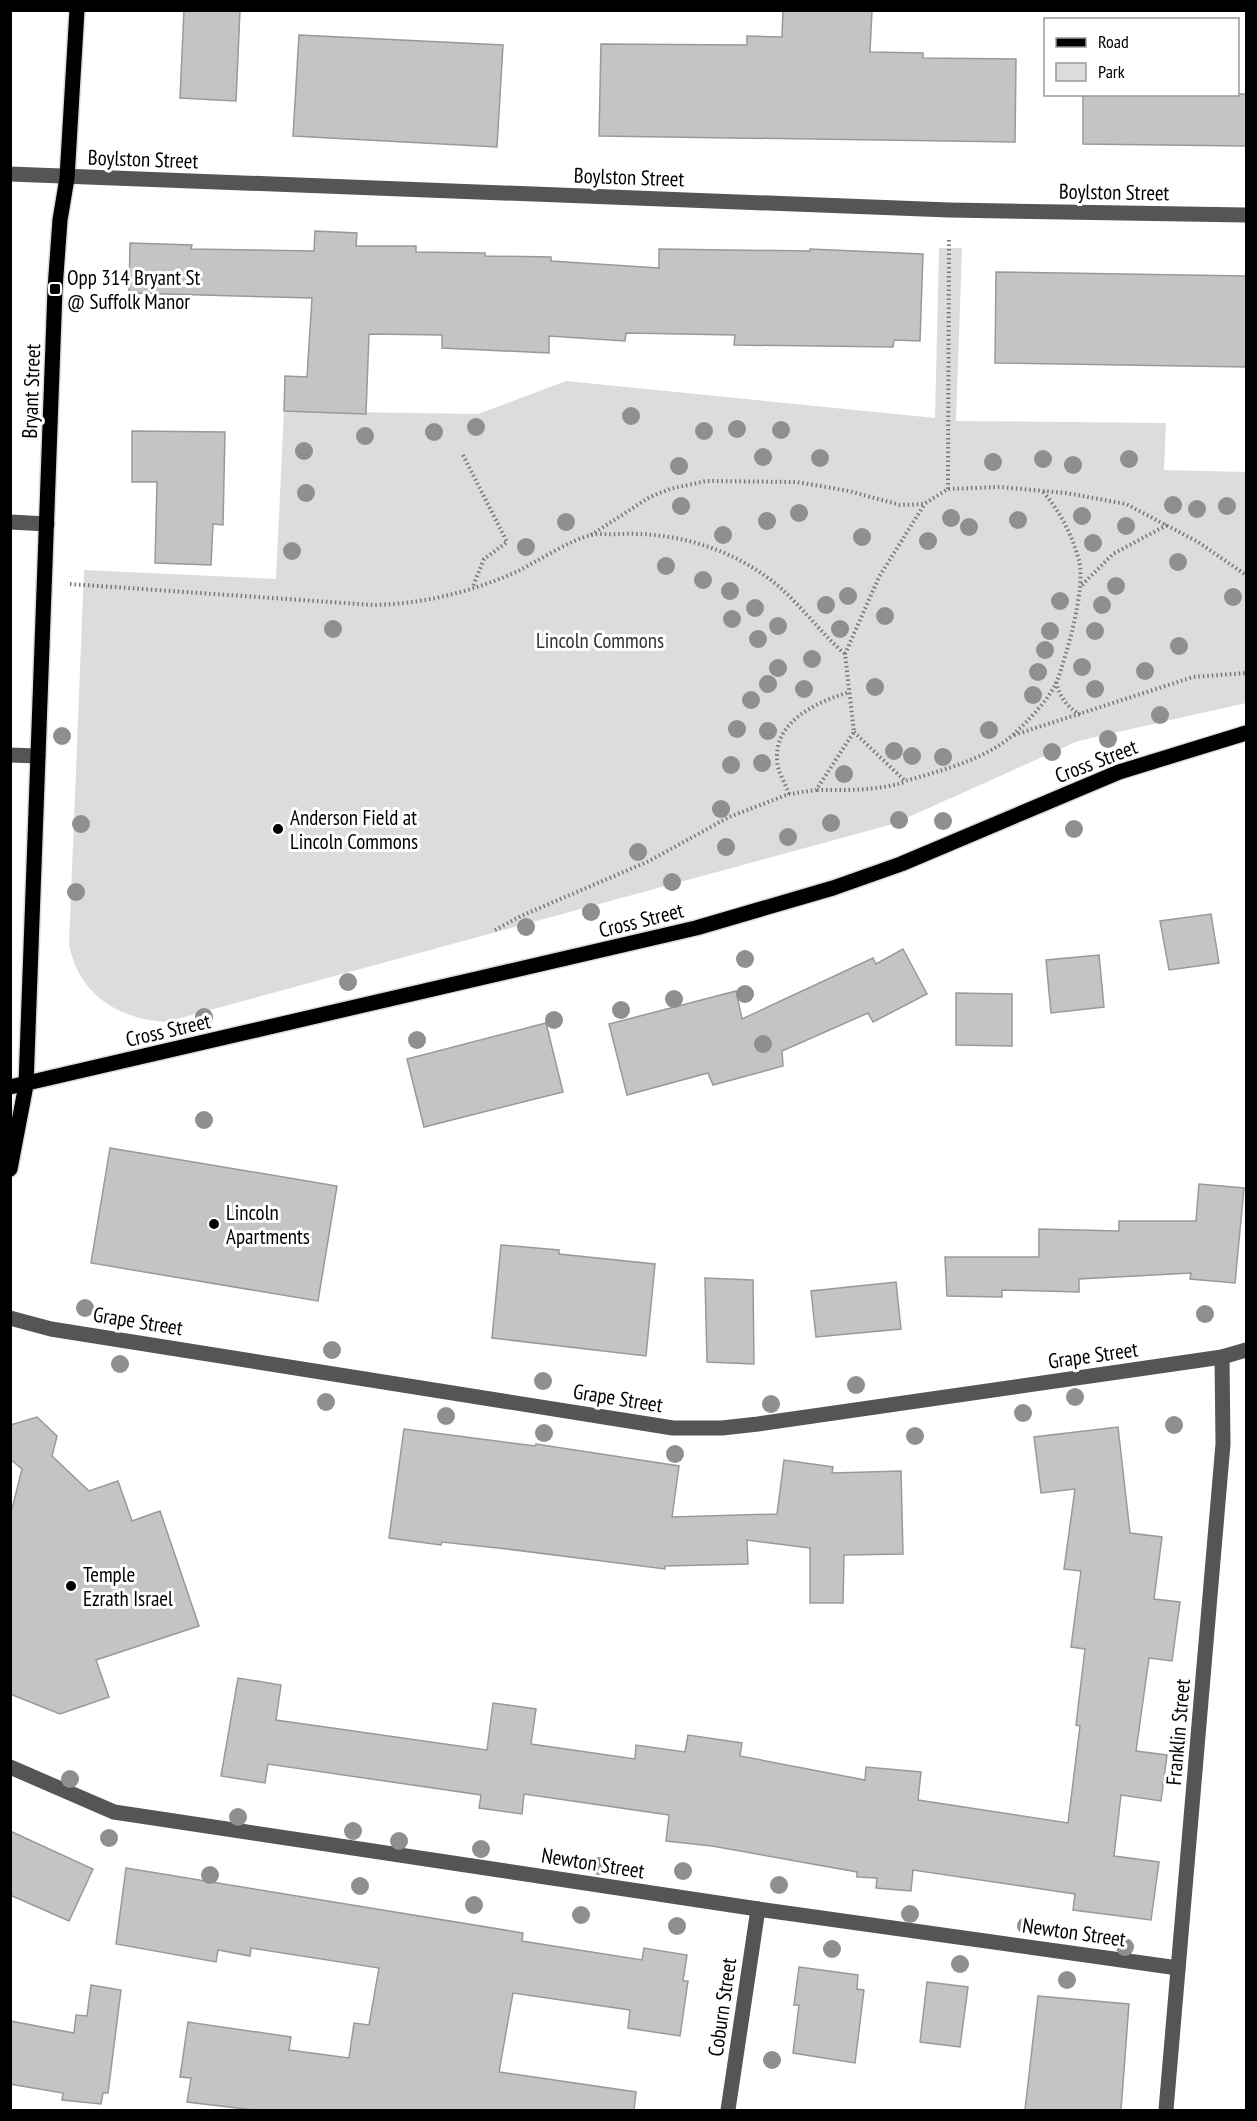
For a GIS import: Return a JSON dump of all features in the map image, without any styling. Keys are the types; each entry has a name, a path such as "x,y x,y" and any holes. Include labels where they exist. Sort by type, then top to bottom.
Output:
{"main road":[{"name":"Bryant Street","path":"10,1168 27,1085 35,909 38,756 55,289 60,220 67,178 77,10"},
{"name":"Cross Street","path":"10,1088 612,949 752,912 901,864 1119,772 1246,733"}],"street":[{"name":"Boylston Street","path":"10,174 67,178 949,210 1246,215"},
{"path":"10,522 47,524"},
{"path":"10,755 38,756"},
{"name":"Grape Street","path":"10,1318 93,1335 673,1428 722,1428 767,1423 1222,1357 1246,1350"},
{"name":"Franklin Street","path":"1166,2110 1222,1444 1222,1357"},
{"name":"Newton Street","path":"10,1767 114,1812 758,1909 1178,1968"},
{"name":"Coburn Street","path":"728,2110 758,1909"}],"path":[{"path":"948,489 949,210"},
{"path":"463,455 507,542 484,559 472,587"},
{"path":"44,583 373,605 410,604 472,587 515,572 591,536 650,497 670,489 706,481 796,482 849,491 900,506 924,504"},
{"path":"816,790 854,732 845,654 879,577 924,504 948,489 1000,487 1097,497 1126,504 1214,552 1246,575"},
{"path":"1013,735 1056,682 1082,586 1079,561 1068,532 1058,509 1043,491"},
{"path":"1082,586 1113,554 1167,525"},
{"path":"591,536 670,535 726,553 764,574 792,597 831,642 845,654"},
{"path":"495,930 521,916 649,861 729,817 789,794 816,790 879,788 981,755 1013,735 1081,716 1193,677 1246,673"},
{"path":"1056,682 1059,694 1068,707 1081,716"},
{"path":"789,794 777,760 779,744 785,732 806,710 850,692"},
{"path":"854,732 905,781"}],"green space":[{"name":"Lincoln Commons","path":"939,248 962,248 956,421 1166,423 1164,470 1246,472 1246,703 1078,741 893,824 166,1022 132,1016 103,1001 91,990 81,977 69,945 84,570 276,579 284,411 478,414 566,381 935,418"}],"building":[{"path":"184,10 240,10 236,101 180,98"},
{"path":"783,10 872,10 870,52 923,53 923,58 1016,59 1015,142 599,136 601,44 747,45 747,36 782,37"},
{"path":"299,35 503,45 497,147 293,136"},
{"path":"1239,94 1246,94 1246,146 1083,144 1083,96 1239,96"},
{"path":"315,231 357,233 356,246 416,246 416,252 551,257 551,261 659,268 659,249 810,251 810,249 923,254 920,341 894,340 893,347 734,345 735,335 626,333 625,341 549,336 549,353 442,348 442,335 369,334 366,414 284,411 285,376 307,377 312,298 129,293 130,243 192,245 191,249 314,251"},
{"path":"996,272 1246,276 1246,367 995,363"},
{"path":"132,431 225,432 223,525 213,524 211,565 155,563 157,482 132,482"},
{"path":"1211,914 1219,963 1169,970 1160,921"},
{"path":"903,949 927,994 873,1022 868,1013 782,1051 783,1066 713,1085 708,1073 627,1095 609,1024 736,991 742,1019 873,958 876,964"},
{"path":"1099,955 1104,1007 1051,1013 1046,960"},
{"path":"956,993 1012,994 1012,1046 956,1045"},
{"path":"546,1023 563,1092 424,1127 407,1059"},
{"name":"Lincoln Apartments","path":"110,1148 337,1186 318,1301 91,1263"},
{"path":"1199,1184 1244,1188 1235,1283 1190,1279 1191,1273 1079,1279 1079,1292 1002,1290 1002,1297 947,1296 945,1257 1039,1257 1039,1229 1119,1231 1119,1221 1196,1221"},
{"path":"501,1245 559,1250 559,1254 655,1264 646,1356 492,1338"},
{"path":"705,1278 753,1280 754,1364 707,1362"},
{"path":"896,1282 901,1329 816,1337 811,1291"},
{"path":"37,1417 57,1436 52,1456 89,1491 118,1481 132,1521 160,1511 199,1626 96,1660 109,1697 60,1714 10,1694 10,1517 22,1469 10,1459 10,1425"},
{"path":"1118,1427 1130,1533 1162,1537 1154,1599 1180,1602 1172,1661 1149,1658 1136,1751 1167,1755 1161,1801 1121,1795 1114,1856 1159,1862 1151,1920 1073,1910 1075,1894 913,1870 911,1891 876,1888 877,1878 857,1877 857,1872 712,1846 666,1841 669,1815 524,1794 522,1814 479,1808 481,1795 268,1764 265,1783 221,1776 238,1678 281,1685 276,1720 487,1750 493,1703 536,1709 531,1744 635,1759 636,1745 685,1752 688,1735 742,1743 740,1756 865,1780 866,1767 921,1772 918,1800 1068,1823 1080,1726 1076,1725 1085,1649 1071,1647 1081,1571 1064,1569 1075,1489 1041,1493 1034,1437"},
{"path":"404,1429 535,1446 536,1444 679,1466 672,1517 777,1514 784,1460 833,1467 832,1473 901,1471 903,1554 844,1555 843,1603 810,1603 810,1548 747,1540 748,1564 665,1566 665,1569 507,1549 442,1542 441,1545 389,1538"},
{"path":"10,1831 93,1869 69,1921 10,1895"},
{"path":"126,1868 523,1933 522,1941 642,1960 644,1948 687,1955 683,1981 688,1981 680,2036 628,2028 630,2010 513,1993 499,2072 636,2092 634,2110 254,2110 187,2102 191,2078 180,2077 188,2022 291,2037 289,2050 349,2058 354,2023 369,2025 379,1968 251,1948 250,1956 218,1950 216,1962 116,1944"},
{"path":"799,1967 858,1975 857,1989 864,1990 855,2063 793,2053 799,2005 794,2005"},
{"path":"927,1982 968,1987 960,2047 920,2042"},
{"path":"91,1985 121,1990 108,2093 103,2093 101,2104 62,2100 63,2093 10,2084 10,2021 74,2033 76,2015 87,2016"},
{"path":"1038,1996 1129,2004 1121,2110 1025,2110"}],"place":[{"name":"Opp 314 Bryant St @ Suffolk Manor","path":"55,289"},
{"name":"Anderson Field at Lincoln Commons","path":"278,829"},
{"name":"Lincoln Apartments","path":"214,1224"},
{"name":"Temple Ezrath Israel","path":"71,1586"}]}
